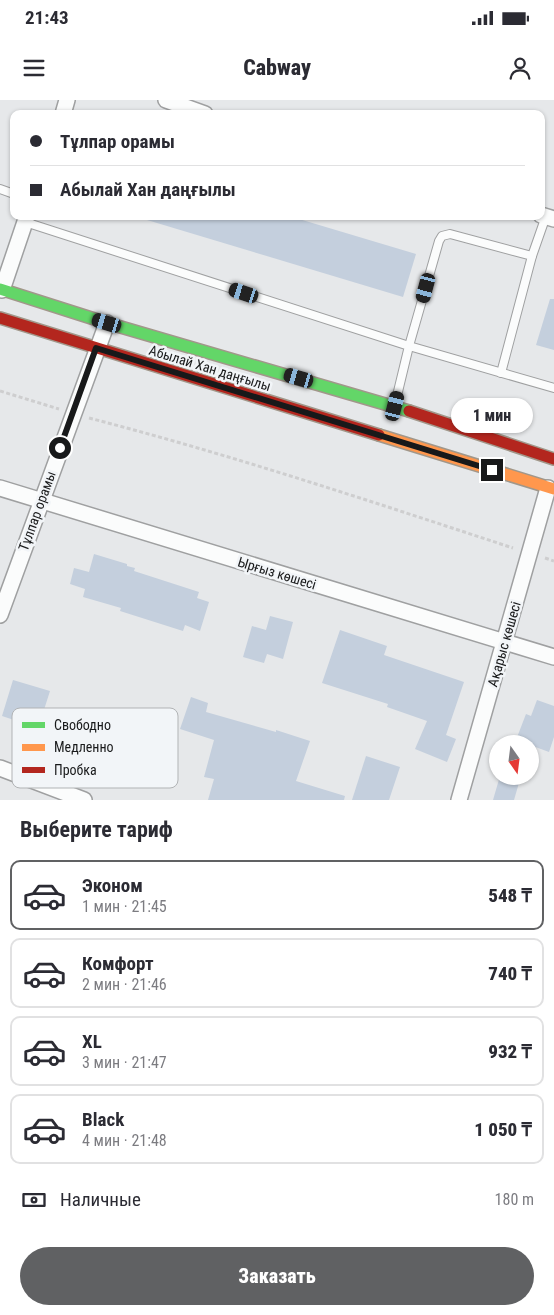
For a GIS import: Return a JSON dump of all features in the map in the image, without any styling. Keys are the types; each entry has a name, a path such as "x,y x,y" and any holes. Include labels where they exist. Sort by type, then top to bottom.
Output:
{"main road":[{"name":"Абылай Хан даңғылы","path":"1,289 107,323 395,406 554,459"},
{"name":"Абылай Хан даңғылы","path":"0,318 551,488"}],"street":[{"path":"166,100 194,110"},
{"path":"1,289 26,220"},
{"name":"Тұлпар орамы","path":"0,615 96,348 107,323"},
{"name":"Ырғыз көшесі","path":"0,488 554,657"},
{"name":"Ақарыс көшесі","path":"459,800 530,553 551,488"},
{"path":"0,768 12,773"},
{"path":"52,788 84,800"}],"lane":[{"path":"500,373 532,256 547,217"},
{"path":"29,220 409,346 554,388"},
{"path":"395,406 409,346 438,241 442,236 450,234 532,256"}],"path":[{"path":"0,391 72,414 171,439 292,476 554,561"}],"building":[{"path":"147,220 302,220 416,254 403,297"},
{"path":"550,299 554,299 554,350 536,345"},
{"path":"94,554 127,564 127,566 135,568 134,571 199,592 197,598 209,602 200,631 185,625 183,631 120,611 121,608 83,597 85,589 70,584 74,568 89,572"},
{"path":"270,616 293,622 283,659 267,654 264,663 243,657 252,626 266,630"},
{"path":"340,630 387,646 384,655 464,682 446,735 456,739 447,762 415,749 427,721 387,707 388,704 322,683"},
{"path":"13,680 50,691 45,708 12,708 12,719 2,716"},
{"path":"191,697 208,703 206,712 310,741 296,781 345,796 344,800 208,800 214,779 204,777 214,740 180,729"},
{"path":"537,700 554,706 554,737 549,752 539,748 539,735 518,735 526,714 531,716"},
{"path":"366,756 400,767 389,800 352,800"},
{"path":"497,785 518,785 514,800 493,800"}],"traffic: fast":[{"path":"0,289 107,323 409,411"}],"traffic: slow":[{"path":"379,435 554,489"}],"traffic: jam":[{"path":"0,318 379,435"},
{"path":"409,411 554,459"}],"route":[{"path":"60,448 96,348 492,470"}]}
